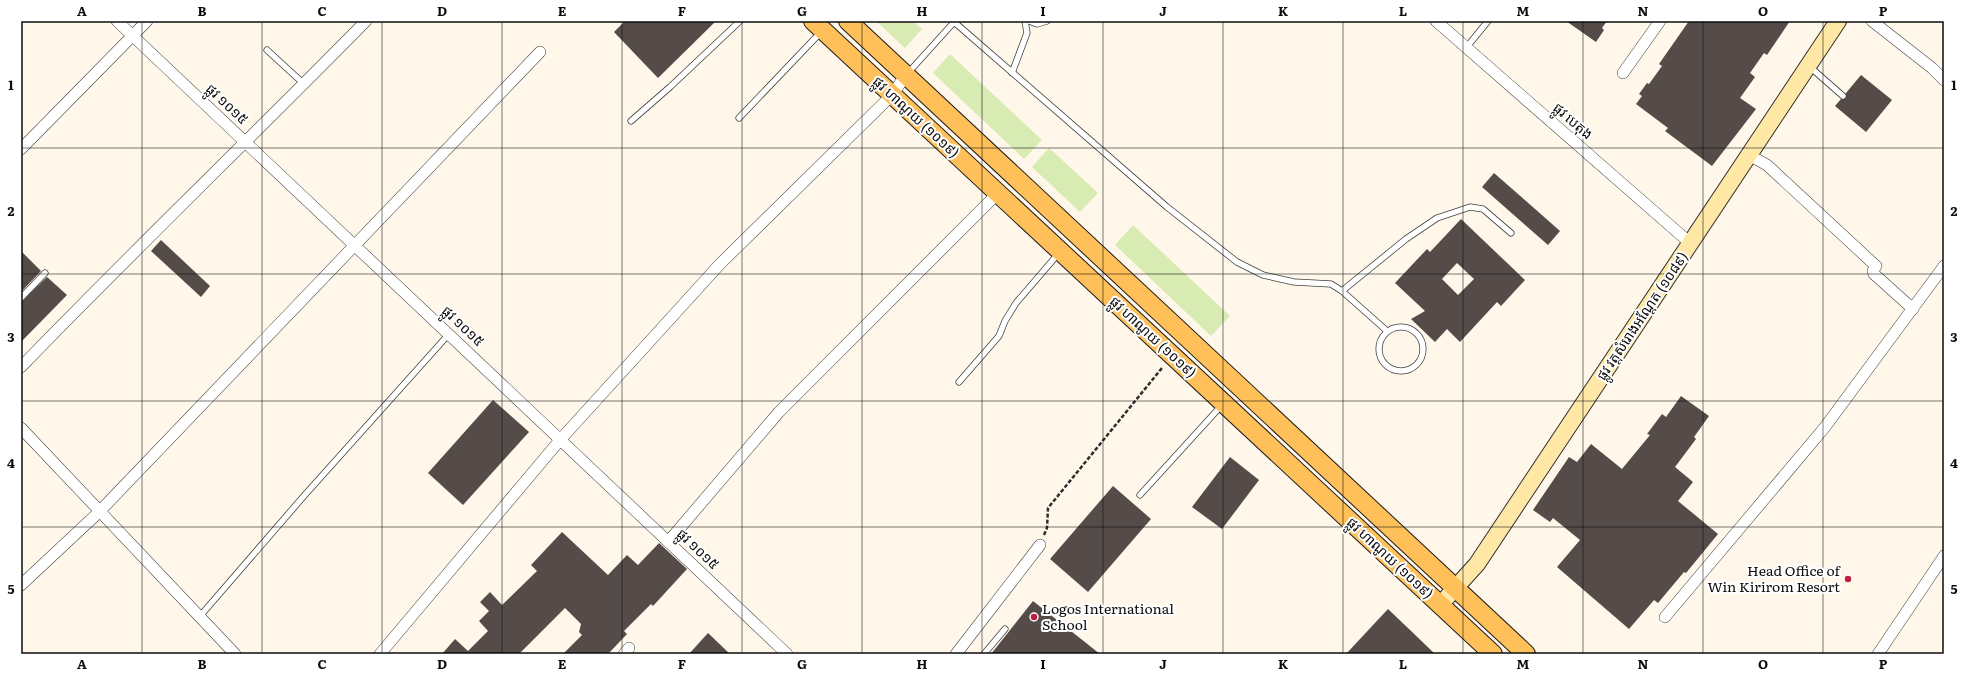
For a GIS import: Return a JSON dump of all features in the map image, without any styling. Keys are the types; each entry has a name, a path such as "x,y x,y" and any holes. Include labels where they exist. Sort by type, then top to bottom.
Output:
{"main road":[{"name":"ផ្លូវ ហាណូយ (១០១៩)","path":"848,21 1526,654"},
{"name":"ផ្លូវ វត្តសំរោងអណ្ដែត (១០៨៩)","path":"1440,605 1477,564 1838,21"},
{"name":"ផ្លូវ ហាណូយ (១០១៩)","path":"818,26 1440,605 1488,652"}],"street":[{"name":"ផ្លូវ ១០១៥","path":"117,21 787,654"},
{"path":"21,149 147,21"},
{"path":"21,367 96,290 246,143 366,21"},
{"name":"ផ្លូវ បេតុង","path":"1436,21 1690,244"},
{"path":"1624,74 1660,21"},
{"path":"1872,21 1932,68 1944,80"},
{"path":"21,585 99,512 540,52"},
{"path":"380,654 560,440 720,264 892,95 906,75"},
{"path":"1749,155 1767,165 1876,266 1873,272 1874,274 1912,310"},
{"path":"668,542 779,412 998,193"},
{"path":"1665,617 1824,428 1944,266"},
{"path":"21,428 99,512 201,615 235,654"},
{"path":"956,654 1040,545"},
{"path":"1878,654 1944,556"}],"lane":[{"path":"631,121 670,87 740,21"},
{"path":"906,75 954,21 1167,207 1237,262 1263,275 1294,282 1331,284 1342,291 1387,331"},
{"path":"1012,73 1027,33 1026,21"},
{"path":"1029,21 1037,24 1047,21"},
{"path":"1466,48 1488,21"},
{"path":"739,118 818,26"},
{"path":"267,50 304,84"},
{"path":"1808,66 1843,96"},
{"path":"1342,291 1406,239 1437,218 1470,207 1483,209 1511,233"},
{"path":"959,382 999,336 1005,321 1016,303 1060,251"},
{"path":"21,298 45,273"},
{"path":"1393,327 1408,327 1419,335 1424,348 1422,356 1414,367 1406,370 1392,369 1381,359 1379,344 1387,331 1393,327"},
{"path":"201,615 303,496 449,334"},
{"path":"1140,495 1224,404"},
{"path":"984,654 1005,629"}],"path":[{"path":"1040,545 1048,528 1048,508 1173,356"}],"green space":[{"path":"876,21 913,21 922,29 905,48"},
{"path":"950,54 1042,140 1024,159 933,73"},
{"path":"1049,148 1098,193 1080,212 1032,167"},
{"path":"1133,225 1230,316 1211,336 1115,245"}],"building":[{"path":"625,21 716,21 658,78 614,32"},
{"path":"1566,21 1607,21 1602,28 1604,30 1596,42"},
{"path":"1689,21 1790,21 1767,55 1764,53 1750,73 1755,77 1740,98 1756,109 1712,166 1665,131 1668,128 1636,104 1642,96 1639,94 1647,83 1649,84 1662,66 1659,64"},
{"path":"1861,75 1892,100 1866,132 1835,106 1841,99 1846,98 1846,93"},
{"path":"1494,173 1560,231 1548,245 1482,187"},
{"path":"1461,219 1525,280 1501,306 1497,302 1460,342 1447,329 1435,342 1411,319 1425,311 1395,283 1427,249 1430,252","holes":["1457,263 1474,279 1458,295 1442,279"]},
{"path":"161,240 210,286 201,297 151,251"},
{"path":"21,251 41,271 21,292"},
{"path":"47,277 67,295 21,342 21,302"},
{"path":"1681,396 1709,416 1694,437 1696,439 1675,467 1693,482 1678,501 1718,534 1686,573 1684,572 1658,603 1654,600 1629,629 1557,567 1580,540 1553,518 1550,522 1533,510 1569,457 1577,462 1591,444 1622,469 1650,435 1647,434 1662,414 1666,417"},
{"path":"493,400 529,432 463,505 428,473"},
{"path":"1230,457 1259,480 1222,529 1192,507"},
{"path":"1113,486 1151,519 1088,592 1050,559"},
{"path":"562,532 608,575 627,555 638,565 659,543 687,569 653,606 651,604 624,631 627,634 608,654 563,654 582,635 579,632 581,624 565,608 519,654 442,654 455,639 468,651 488,631 479,621 489,611 480,602 490,592 502,605 537,571 531,565"},
{"path":"1033,601 1100,654 991,654"},
{"path":"1388,609 1409,629 1435,654 1346,654"},
{"path":"708,633 730,654 689,654"}],"place":[{"name":"Head Office of Win Kirirom Resort","path":"1848,579"},
{"name":"Logos International School","path":"1034,617"}]}
